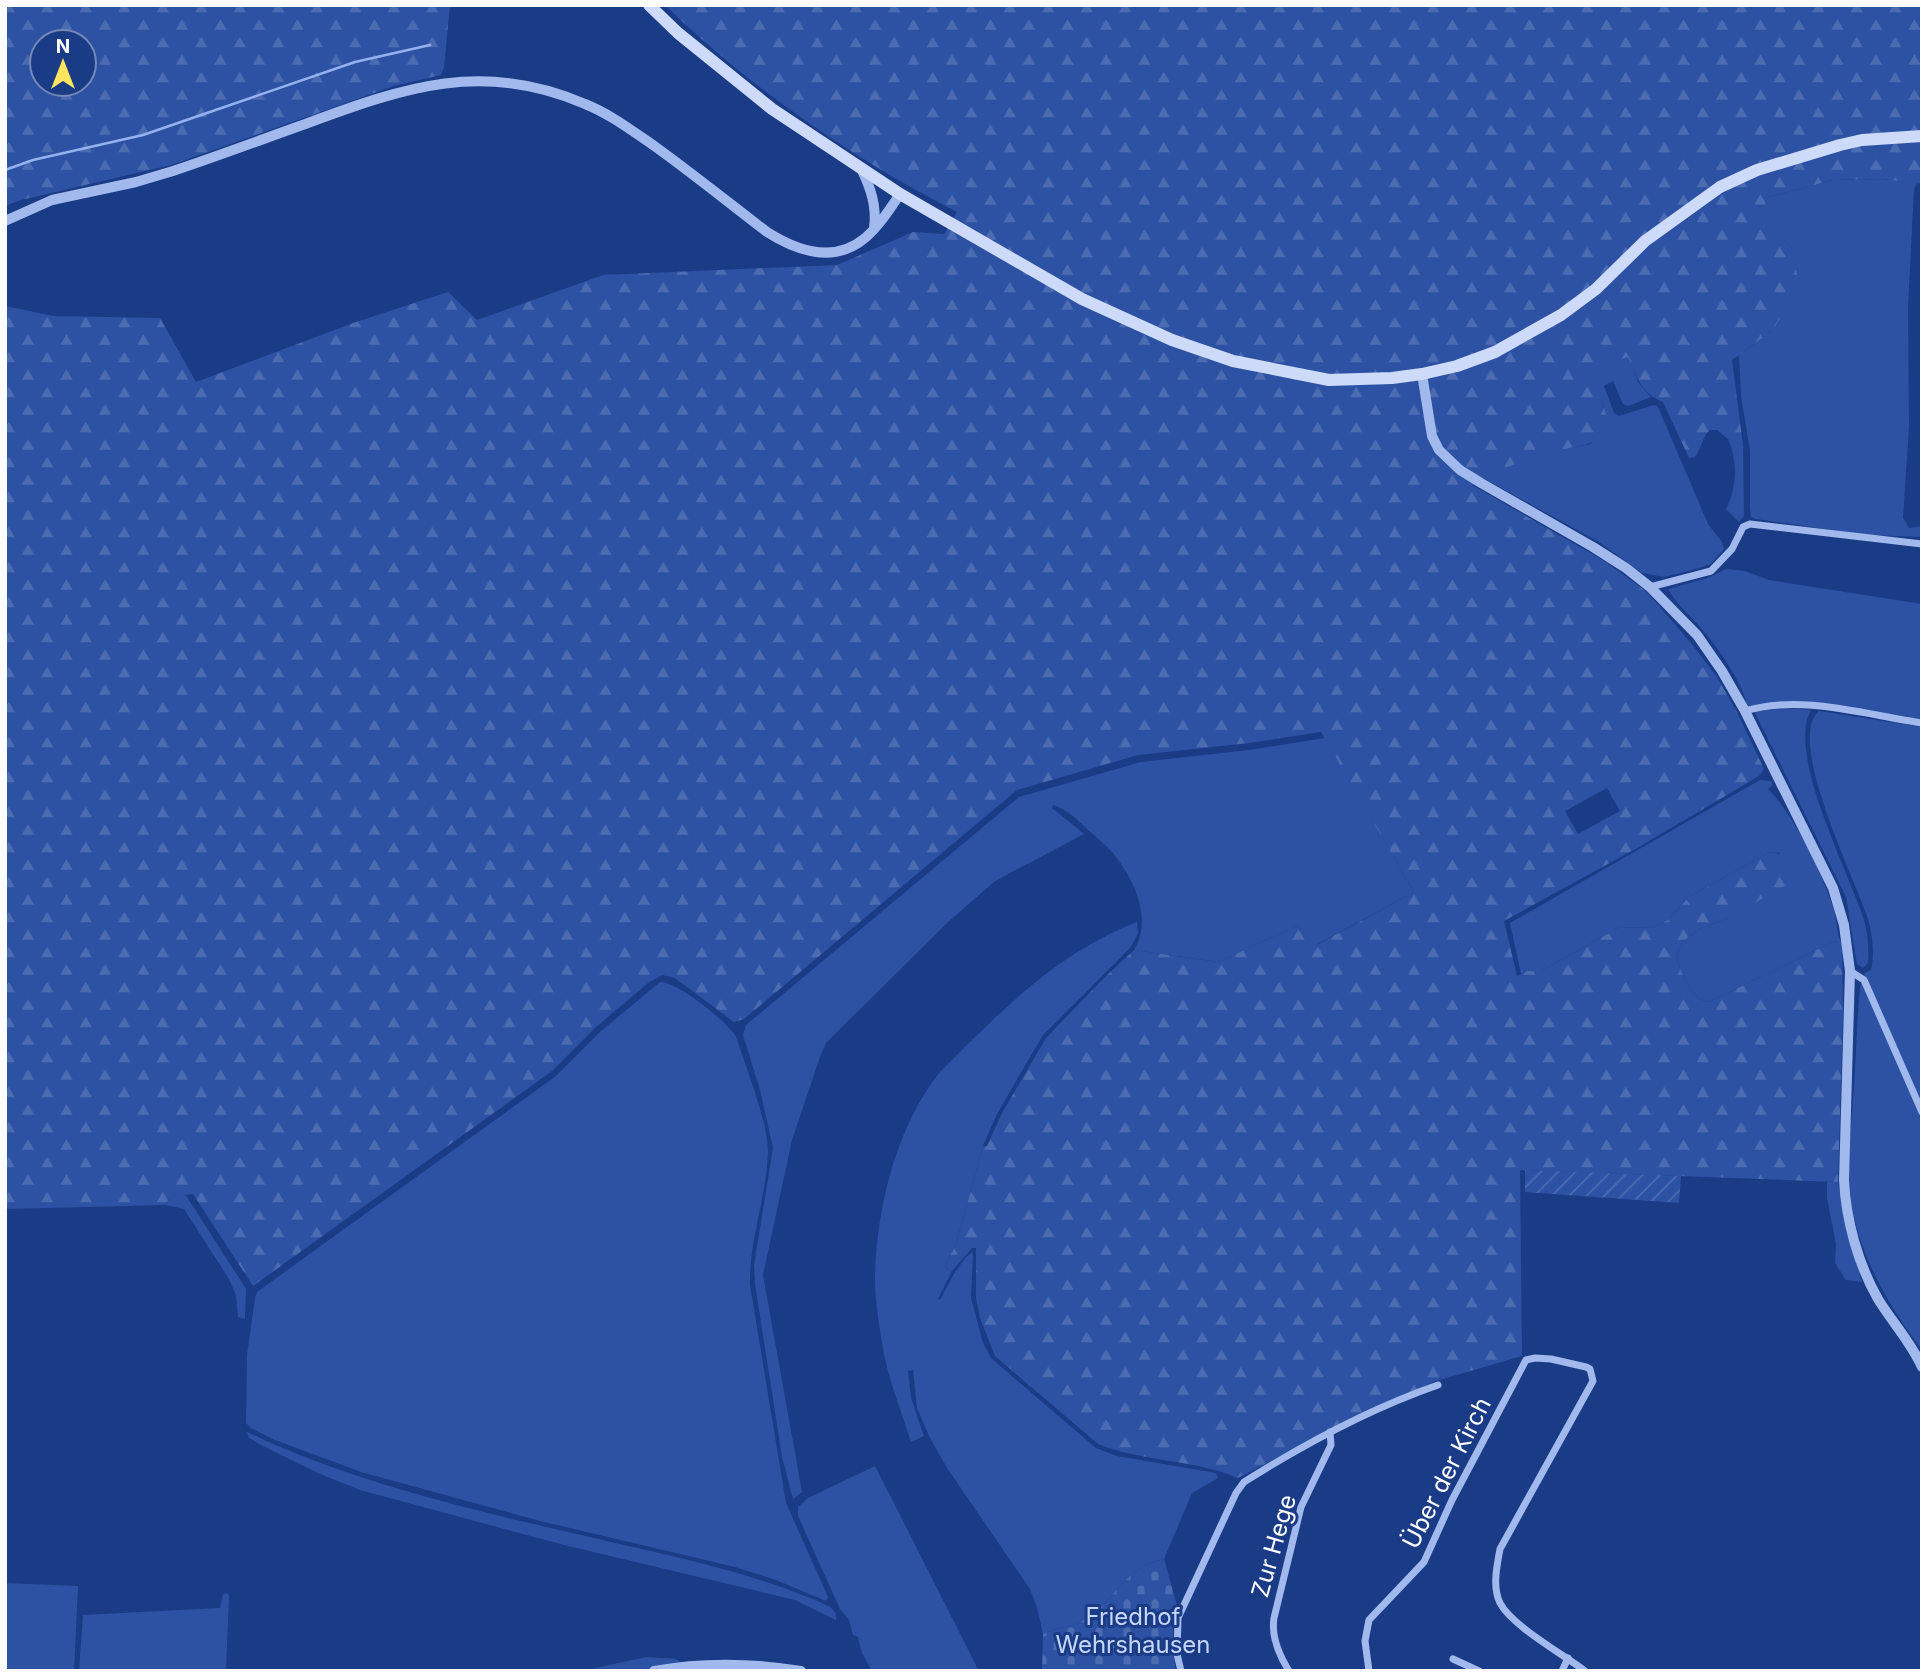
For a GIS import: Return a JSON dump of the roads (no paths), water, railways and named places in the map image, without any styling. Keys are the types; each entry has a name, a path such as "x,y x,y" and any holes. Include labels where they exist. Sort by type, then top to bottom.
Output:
{"main road":[{"path":"649,5 678,33 772,109 900,194 1082,299 1150,331 1221,357 1329,380 1422,374 1457,366 1495,352 1561,314 1596,289 1645,241 1720,187 1757,170 1830,147 1862,140 1922,136"}],"street":[{"path":"5,221 52,200 173,171 396,92 443,83 496,81 533,87 586,104 622,124 767,232 795,247 820,253 854,245 874,229 900,194"},
{"path":"861,168 872,193 876,212 874,229"},
{"path":"1422,374 1432,436 1439,450 1481,483 1626,568 1650,587 1697,635 1745,711 1833,888 1844,925 1850,971 1844,1180 1847,1212 1862,1266 1878,1300 1922,1367"},
{"path":"1650,587 1711,571 1732,549 1743,527 1750,524 1922,544"},
{"path":"1745,711 1767,706 1802,706 1922,723"},
{"path":"1850,971 1864,980 1922,1112"},
{"name":"Über der Kirch","path":"1369,1671 1365,1641 1369,1620 1424,1562 1452,1500 1526,1360 1535,1358 1577,1364 1590,1369 1593,1381 1500,1549 1495,1580 1500,1602 1507,1613 1529,1632 1568,1658"},
{"path":"1181,1671 1177,1654 1178,1618 1236,1493 1244,1482 1330,1432 1390,1402 1438,1385"},
{"name":"Zur Hege","path":"1289,1671 1277,1647 1274,1618 1301,1507 1331,1445 1330,1432"},
{"path":"1562,1671 1568,1658 1585,1671"},
{"path":"1453,1659 1479,1671"},
{"path":"654,1671 736,1664 801,1671"}],"waterway":[{"path":"5,170 33,160 143,135 355,62 430,45"}],"park label":[{"name":"Friedhof Wehrshausen","path":"1133,1631"}]}
